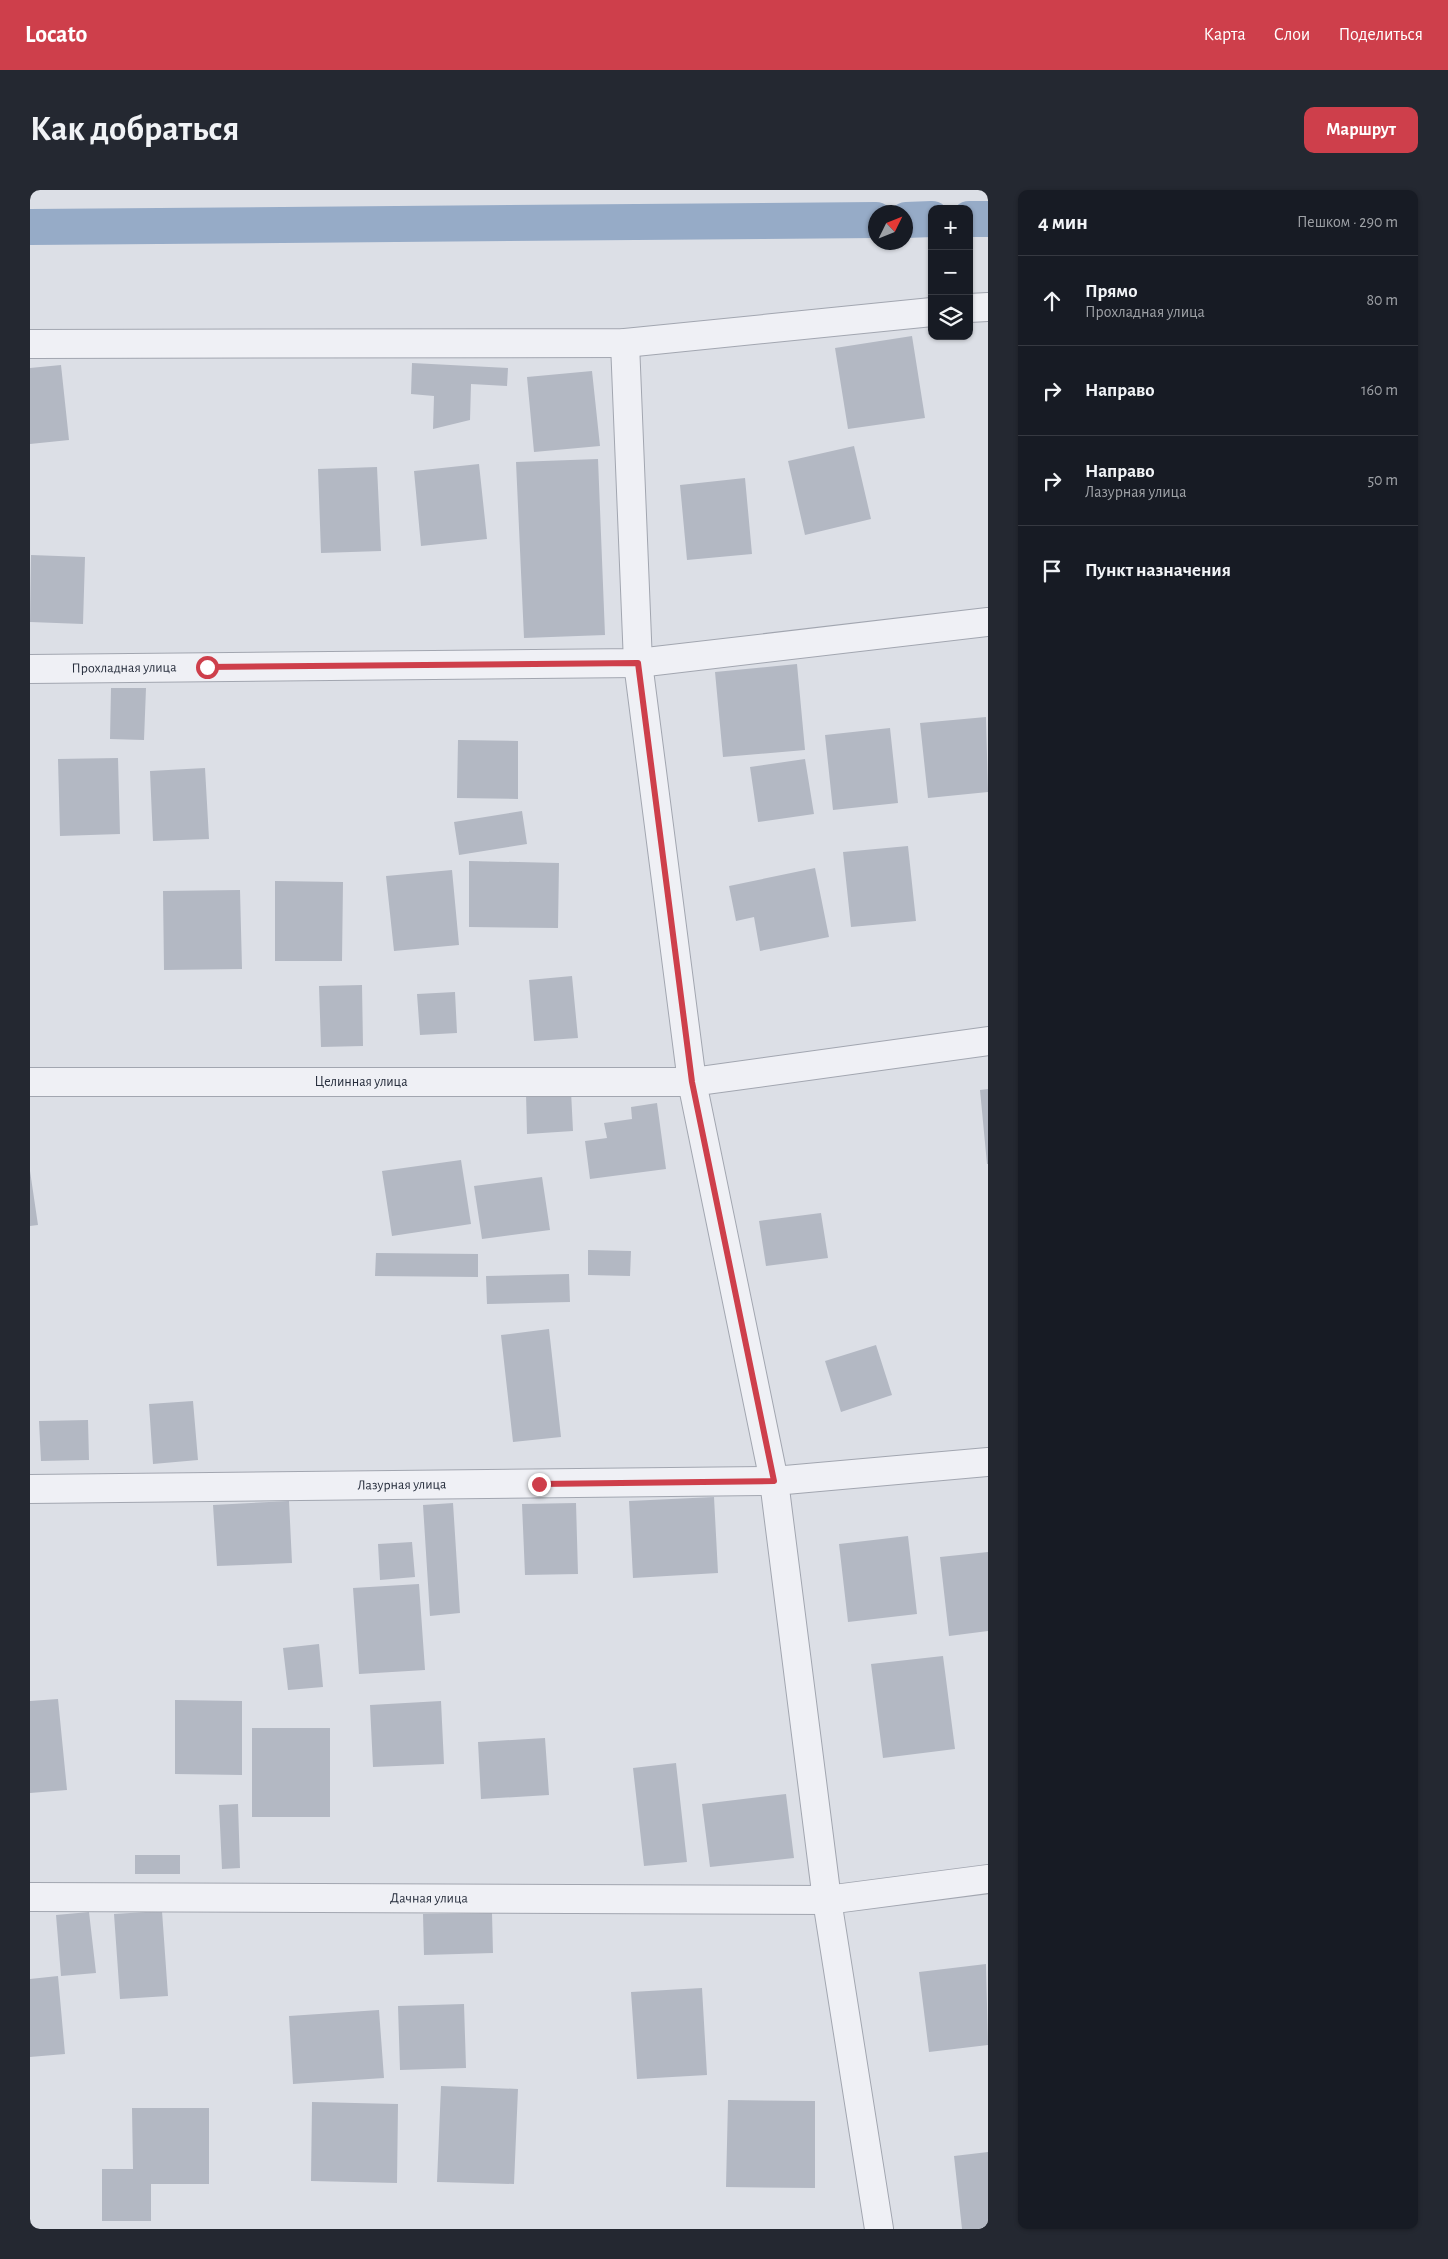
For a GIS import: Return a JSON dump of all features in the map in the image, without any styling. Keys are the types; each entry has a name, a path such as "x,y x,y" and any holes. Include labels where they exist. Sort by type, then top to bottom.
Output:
{"street":[{"path":"973,308 988,307"},
{"path":"30,344 625,343 928,312"},
{"path":"625,343 638,663 692,1082 774,1481 827,1900 879,2229"},
{"name":"Прохладная улица","path":"30,669 638,663 988,622"},
{"name":"Целинная улица","path":"30,1082 692,1082 988,1042"},
{"name":"Лазурная улица","path":"30,1489 774,1481 988,1462"},
{"name":"Дачная улица","path":"30,1897 827,1900 988,1878"}],"building":[{"path":"912,336 925,418 848,429 835,348"},
{"path":"412,363 508,368 507,386 471,384 470,420 433,429 434,396 411,394"},
{"path":"61,365 69,440 30,444 30,368"},
{"path":"592,371 600,446 534,452 527,377"},
{"path":"854,446 871,519 805,535 788,461"},
{"path":"598,459 605,635 524,638 516,462"},
{"path":"479,464 487,539 421,546 414,471"},
{"path":"377,467 381,551 321,553 318,469"},
{"path":"745,478 752,554 687,560 680,485"},
{"path":"31,555 85,557 83,624 30,622"},
{"path":"797,664 805,750 723,757 715,672"},
{"path":"111,688 146,688 144,740 110,739"},
{"path":"986,717 988,792 928,798 920,723"},
{"path":"890,728 898,803 833,810 825,735"},
{"path":"458,740 518,741 518,799 457,798"},
{"path":"118,758 120,834 60,836 58,759"},
{"path":"805,759 814,814 758,822 750,767"},
{"path":"205,768 209,839 153,841 150,771"},
{"path":"522,811 527,844 459,855 454,822"},
{"path":"908,846 916,921 851,927 843,852"},
{"path":"469,861 559,863 558,928 469,927"},
{"path":"815,868 829,937 760,951 754,917 736,921 729,886"},
{"path":"452,870 459,945 394,951 386,876"},
{"path":"275,881 343,882 342,961 275,961"},
{"path":"240,890 242,969 164,970 163,891"},
{"path":"572,976 578,1038 534,1041 529,980"},
{"path":"362,985 363,1046 321,1047 319,986"},
{"path":"455,992 457,1033 420,1035 417,994"},
{"path":"988,1089 988,1164 987,1164 980,1090"},
{"path":"571,1091 573,1131 527,1134 526,1093"},
{"path":"657,1103 666,1169 590,1179 585,1141 607,1138 604,1123 632,1119 631,1107"},
{"path":"461,1160 471,1224 392,1236 382,1171"},
{"path":"30,1171 38,1225 30,1226"},
{"path":"542,1177 550,1230 482,1239 474,1186"},
{"path":"821,1213 828,1258 766,1266 759,1221"},
{"path":"588,1250 631,1251 630,1276 588,1275"},
{"path":"376,1253 478,1254 478,1277 375,1276"},
{"path":"569,1274 570,1302 487,1304 486,1276"},
{"path":"549,1329 561,1437 513,1442 501,1335"},
{"path":"876,1345 892,1395 841,1412 825,1361"},
{"path":"193,1401 198,1460 153,1464 149,1404"},
{"path":"88,1420 89,1460 41,1461 39,1421"},
{"path":"714,1497 718,1573 633,1578 629,1501"},
{"path":"289,1501 292,1563 217,1566 213,1505"},
{"path":"453,1503 460,1613 430,1616 423,1505"},
{"path":"576,1503 578,1574 525,1575 522,1504"},
{"path":"908,1536 917,1614 848,1622 839,1544"},
{"path":"412,1542 415,1577 380,1580 378,1544"},
{"path":"988,1552 988,1631 949,1636 940,1557"},
{"path":"419,1584 425,1670 359,1674 353,1588"},
{"path":"319,1644 323,1687 288,1690 283,1648"},
{"path":"943,1656 955,1749 883,1758 871,1664"},
{"path":"58,1699 67,1790 30,1793 30,1701"},
{"path":"175,1700 242,1701 242,1775 175,1774"},
{"path":"441,1701 444,1764 373,1767 370,1705"},
{"path":"252,1728 330,1728 330,1817 252,1817"},
{"path":"545,1738 549,1795 481,1799 478,1742"},
{"path":"676,1763 687,1862 644,1866 633,1768"},
{"path":"786,1794 794,1858 710,1867 702,1804"},
{"path":"238,1804 240,1868 222,1869 219,1805"},
{"path":"135,1855 180,1855 180,1874 135,1874"},
{"path":"162,1911 168,1996 120,1999 114,1914"},
{"path":"89,1912 96,1973 61,1976 56,1915"},
{"path":"492,1913 493,1953 424,1955 423,1914"},
{"path":"986,1964 988,2045 929,2052 919,1972"},
{"path":"58,1976 65,2054 30,2057 30,1979"},
{"path":"702,1988 707,2075 637,2079 631,1992"},
{"path":"464,2004 466,2068 400,2070 398,2006"},
{"path":"379,2010 384,2078 293,2084 289,2016"},
{"path":"441,2086 518,2089 514,2184 437,2182"},
{"path":"728,2100 815,2101 815,2188 726,2187"},
{"path":"312,2102 398,2104 397,2183 311,2181"},
{"path":"132,2108 209,2108 209,2184 151,2184 151,2221 102,2221 102,2169 133,2169"},
{"path":"988,2152 988,2229 962,2229 954,2156"}],"waterway":[{"path":"913,220 928,219"},
{"path":"973,219 988,219"},
{"path":"30,227 868,220"}],"route":[{"path":"207,667 638,663 692,1082 774,1481 539,1484"}]}
